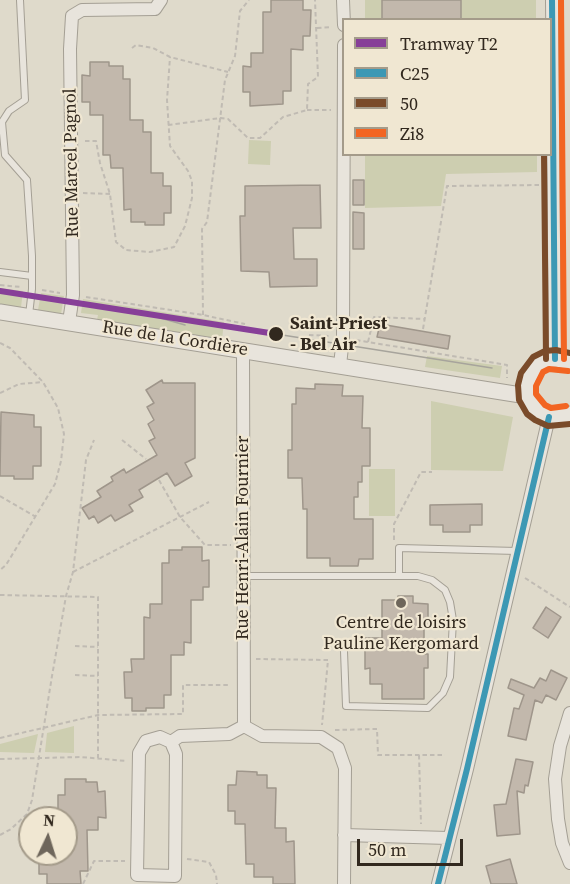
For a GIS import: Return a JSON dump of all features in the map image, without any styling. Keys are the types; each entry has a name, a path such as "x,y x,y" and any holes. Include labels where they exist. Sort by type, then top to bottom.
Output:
{"street":[{"name":"Rue Marcel Pagnol","path":"69,322 73,294 72,16 80,5 155,9 161,0"},
{"path":"343,0 344,18"},
{"path":"552,0 555,185 563,361 546,360 537,365 529,377 527,396 534,408 549,417 570,414"},
{"path":"340,365 343,338 343,156"},
{"name":"Rue de la Cordière","path":"0,312 527,396"},
{"name":"Rue Henri-Alain Fournier","path":"243,350 244,726"},
{"path":"438,884 549,417"},
{"path":"569,857 558,819 555,779 560,746 570,713"},
{"path":"171,742 180,736 229,734 244,726 262,736 321,737 338,748 345,768 344,884"},
{"path":"160,737 171,742 176,754 175,880 136,880 139,753 146,741 160,737"},
{"path":"345,835 448,838"}],"lane":[{"path":"20,0 25,100 9,111 2,122 5,155 27,180 32,276 29,316"},
{"path":"0,272 32,276"},
{"path":"399,576 399,548 518,551"},
{"path":"243,576 418,576 432,580 445,590 453,620 450,677 443,693 428,708 346,706 344,651"}],"path":[{"path":"203,315 202,229 207,222 223,92 235,56 240,11 249,0"},
{"path":"307,110 308,84 318,77 315,0"},
{"path":"132,48 136,45 153,48 170,57 228,72"},
{"path":"71,141 96,141 110,194 116,242 126,250 150,252 174,247 185,226 192,198 192,181 188,171 170,146 167,100 170,57"},
{"path":"168,126 221,118 228,119 248,138 260,138 283,117 307,110 342,111"},
{"path":"423,329 447,186 555,185"},
{"path":"72,193 110,194"},
{"path":"0,285 73,294 245,324"},
{"path":"368,342 374,317 425,319"},
{"path":"309,334 420,349 507,365 509,393"},
{"path":"0,343 10,348 42,382 58,408 64,434 56,484 6,565 0,570"},
{"path":"0,393 19,384 42,382"},
{"path":"0,836 27,814 32,800 66,596 73,572 86,460 94,440"},
{"path":"122,440 146,459"},
{"path":"399,548 394,541 394,524 421,472 432,472"},
{"path":"159,480 180,517 206,545 243,545"},
{"path":"0,496 36,517"},
{"path":"73,572 209,502"},
{"path":"513,570 570,607"},
{"path":"0,595 98,597 98,758"},
{"path":"75,646 98,647"},
{"path":"75,675 98,676"},
{"path":"0,738 98,715 183,714 183,685 244,685"},
{"path":"419,755 422,824"},
{"path":"0,759 80,757 139,762"},
{"path":"175,858 209,862 216,874 217,884"},
{"path":"83,884 94,861 137,861"}],"green space":[{"path":"365,0 536,0 536,18 365,18"},
{"path":"249,140 271,141 270,165 248,164"},
{"path":"365,156 537,156 537,172 446,174 441,206 365,208"},
{"path":"0,288 23,291 21,307 0,305"},
{"path":"41,293 64,296 61,314 38,310"},
{"path":"83,299 224,322 222,339 97,320 98,315 81,313"},
{"path":"427,356 502,366 500,378 425,367"},
{"path":"431,401 513,417 503,471 431,470"},
{"path":"369,469 395,469 395,516 369,516"},
{"path":"74,726 74,753 45,752 47,733"},
{"path":"38,734 34,753 0,752 0,744"}],"building":[{"path":"271,0 303,0 303,10 311,10 310,36 303,36 303,50 291,49 291,91 283,91 283,104 250,106 250,92 243,92 243,66 251,67 251,53 263,53 263,12 271,12"},
{"path":"382,0 461,0 461,18 382,18"},
{"path":"90,62 109,62 109,66 123,66 123,79 130,79 130,120 143,120 143,132 151,132 151,173 163,173 163,186 171,186 171,213 164,213 164,225 131,222 131,209 124,210 123,168 111,168 110,155 103,155 103,115 90,115 90,102 82,102 82,75 90,76"},
{"path":"353,180 364,180 364,205 353,205"},
{"path":"320,185 321,228 293,228 294,259 317,259 317,286 270,287 269,272 241,271 240,216 245,216 245,186"},
{"path":"353,212 364,213 364,249 353,249"},
{"path":"380,324 450,336 448,349 377,337"},
{"path":"162,380 163,383 195,383 195,458 185,463 192,476 175,486 167,473 139,490 143,497 129,505 133,511 115,521 111,515 98,523 94,516 89,519 82,508 101,497 97,491 113,481 111,477 124,469 126,473 157,455 149,441 155,438 148,424 154,420 147,407 154,403 146,390"},
{"path":"315,384 343,385 342,396 363,396 362,428 370,428 370,466 362,466 362,482 358,482 358,497 354,497 354,519 373,519 373,559 359,559 358,566 330,566 330,558 307,558 307,509 303,509 302,478 288,478 288,450 292,450 292,404 296,404 296,388 315,389"},
{"path":"1,412 34,415 34,427 41,427 41,466 33,466 33,479 0,476"},
{"path":"482,504 482,525 470,525 470,532 443,532 443,525 430,525 430,505"},
{"path":"182,547 202,547 202,561 209,560 209,587 203,587 203,600 191,600 191,643 184,642 184,655 171,655 171,695 164,695 164,708 132,711 132,698 125,698 124,672 132,672 131,659 144,659 144,617 150,618 150,604 162,604 162,563 169,563 169,550 182,550"},
{"path":"398,596 413,596 413,603 428,604 428,627 424,627 424,654 428,654 428,668 424,668 424,699 382,699 382,684 370,684 370,668 365,669 365,638 382,638 382,600 398,600"},
{"path":"546,607 561,617 548,638 533,628"},
{"path":"551,670 567,678 556,700 546,695 542,703 535,700 526,740 508,736 514,708 519,709 524,695 508,688 511,679 534,688 540,678 546,681"},
{"path":"516,759 533,762 528,786 525,785 524,793 517,791 520,834 497,836 494,805 506,804"},
{"path":"237,771 267,775 267,788 276,788 275,828 286,828 286,842 294,841 295,884 273,884 273,877 254,877 254,864 246,864 245,824 235,824 235,811 228,811 228,785 236,785"},
{"path":"65,779 86,779 86,782 97,782 98,792 105,791 106,818 98,817 98,830 87,830 88,871 80,871 81,884 47,884 47,874 39,874 39,866 78,866 78,806 58,806 58,795 65,795"},
{"path":"510,859 517,884 491,884 486,866"}],"tram line":[{"name":"T2","path":"0,291 276,334"},
{"path":"136,311 185,325"},
{"path":"276,334 492,368"}],"transit line":[{"name":"C25","path":"552,0 555,359"},
{"name":"Zi8","path":"561,0 564,359"},
{"name":"50","path":"544,156 546,359"},
{"name":"50","path":"570,353 556,350 545,351 533,357 521,373 518,385 519,400 527,414 548,426 570,424"},
{"name":"Zi8","path":"566,406 551,408 545,405 536,394 536,386 543,372 549,369 568,371"},
{"name":"C25","path":"438,884 549,417"}],"place":[{"name":"Saint-Priest - Bel Air","path":"276,334"},
{"name":"Centre de loisirs Pauline Kergomard","path":"401,603"}]}
